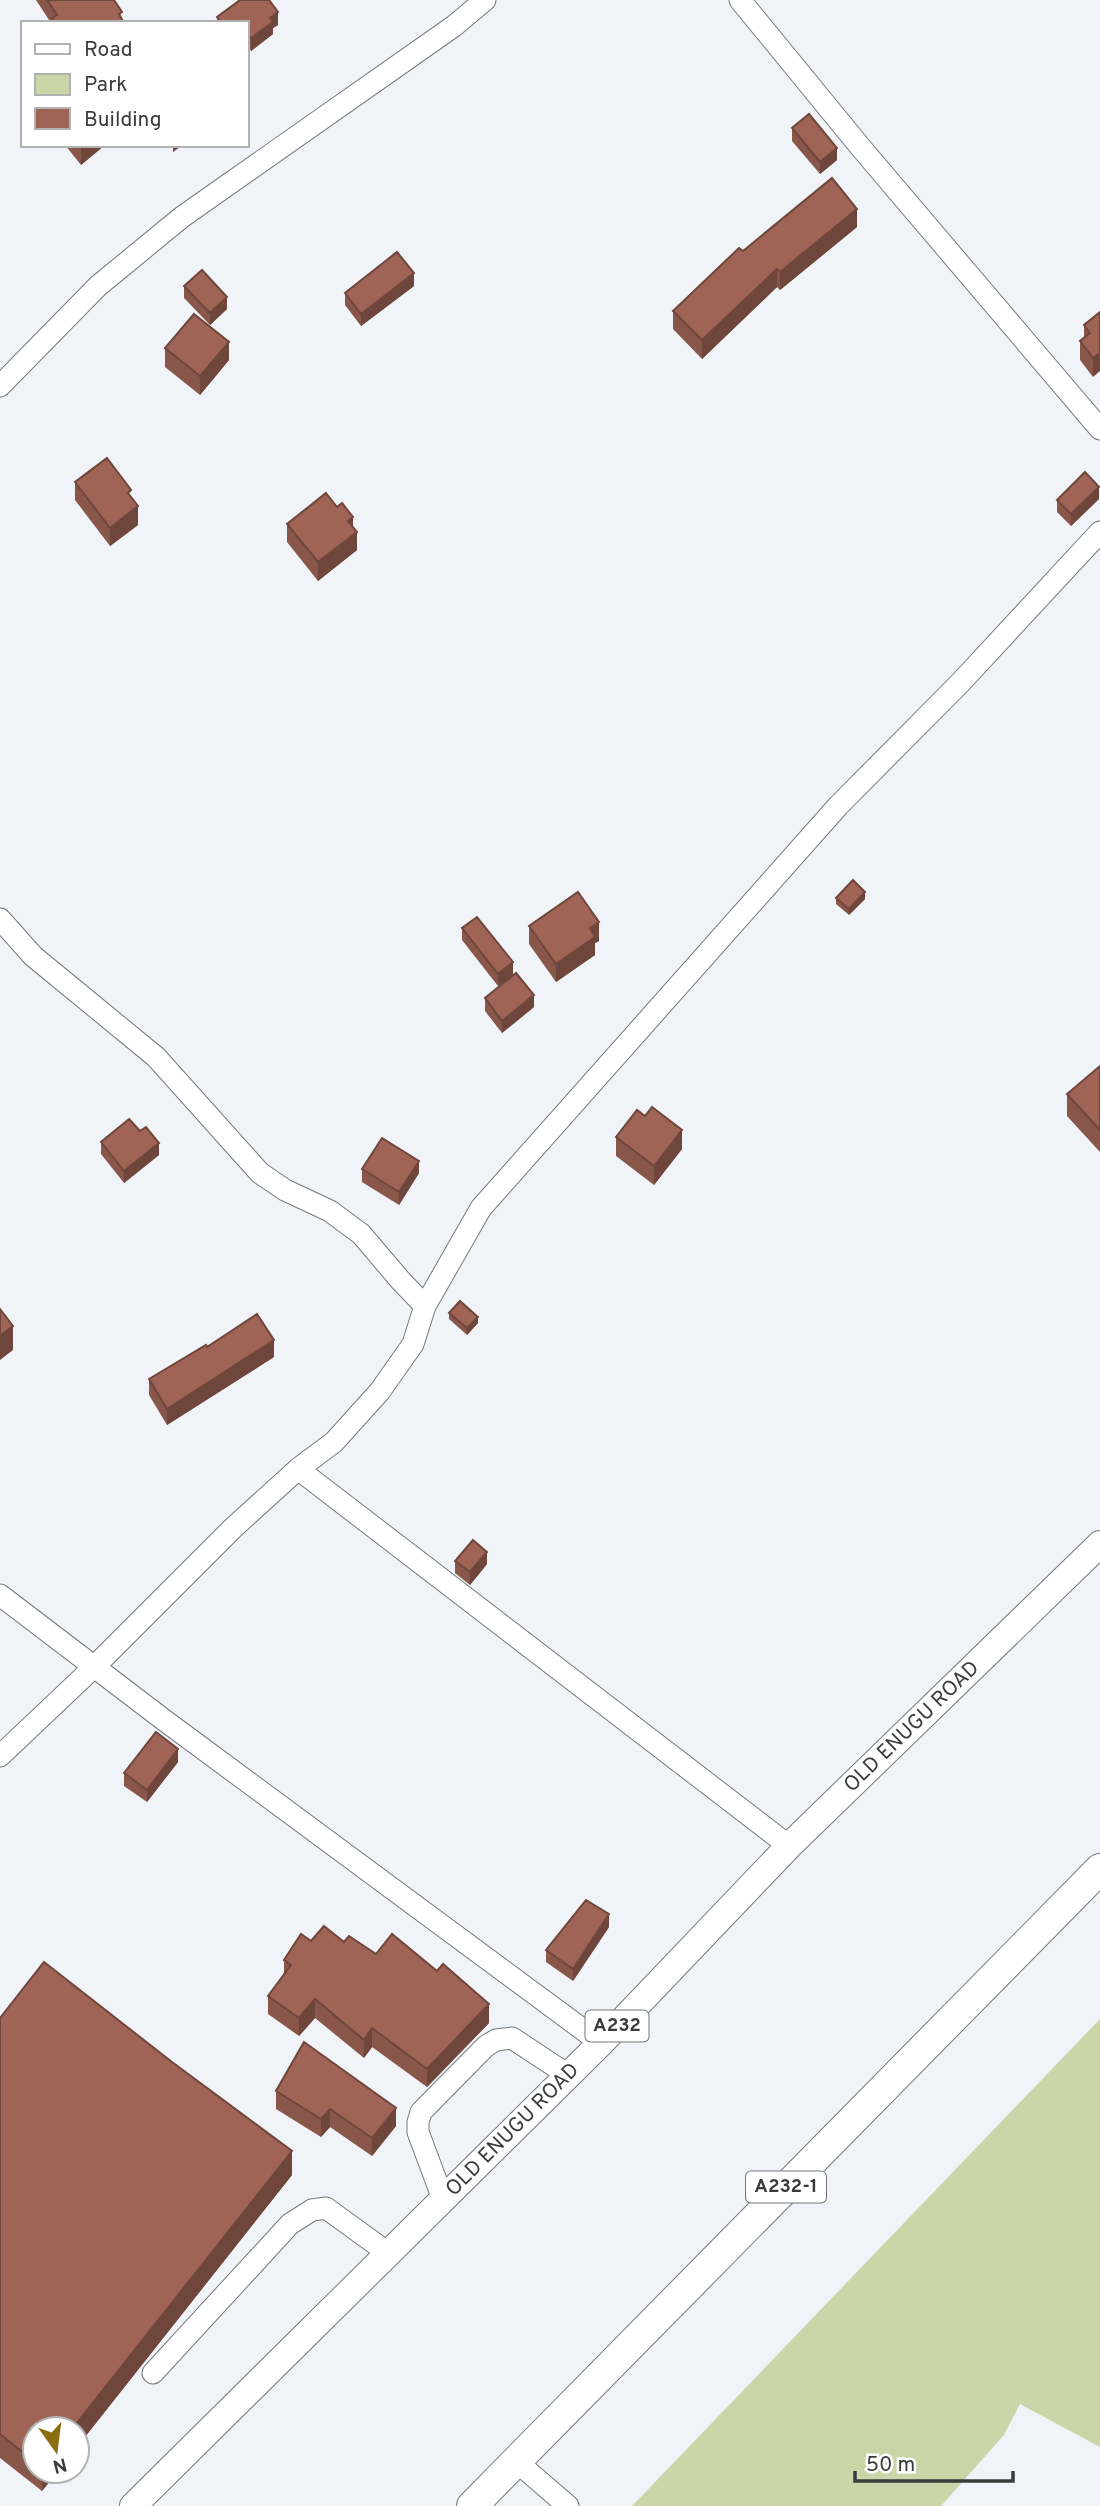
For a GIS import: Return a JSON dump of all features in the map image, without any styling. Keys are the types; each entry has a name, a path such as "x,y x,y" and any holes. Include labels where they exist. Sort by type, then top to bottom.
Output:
{"highway":[{"name":"A232-1","path":"472,2506 1100,1869"}],"main road":[{"name":"OLD ENUGU ROAD","path":"132,2506 601,2043 789,1846 1100,1544"}],"street":[{"path":"0,386 98,286 183,217 454,26 485,0"},
{"path":"740,0 879,170 1100,429"},
{"path":"0,1756 95,1666 233,1528 298,1469 334,1442 380,1391 413,1344 425,1306 481,1208 838,806 970,674 1100,532"},
{"path":"0,919 33,956 156,1057 260,1173 285,1190 330,1212 361,1234 425,1306"},
{"path":"298,1469 789,1846"},
{"path":"0,1595 164,1720 601,2043"},
{"path":"443,2199 418,2132 418,2122 421,2112 486,2046 496,2040 512,2038 568,2075"},
{"path":"153,2373 290,2224 312,2210 326,2208 388,2253"},
{"path":"517,2462 568,2506"}],"green space":[{"path":"1100,2019 1100,2447 1020,2404 1004,2435 941,2506 632,2506"}],"building":[{"path":"47,0 114,0 122,12 119,14 123,21 54,21 52,18 57,15"},
{"path":"240,0 269,0 278,12 270,18 273,22 251,38 248,34 248,21 220,21 217,17"},
{"path":"809,114 837,148 820,162 792,128"},
{"path":"832,178 857,209 780,272 777,269 702,340 673,311 739,248 743,251"},
{"path":"397,252 414,273 361,314 345,293"},
{"path":"202,270 227,297 210,313 184,286"},
{"path":"1100,312 1100,353 1093,358 1080,341 1090,333 1084,325"},
{"path":"194,314 229,342 200,376 165,348"},
{"path":"107,458 131,490 128,493 138,506 110,528 75,482"},
{"path":"1085,472 1099,487 1071,514 1057,500"},
{"path":"326,493 337,507 342,503 353,517 348,521 357,532 318,562 287,524"},
{"path":"853,880 865,892 849,909 836,898"},
{"path":"578,892 599,922 590,928 595,937 556,964 529,926"},
{"path":"477,917 513,962 498,974 462,928"},
{"path":"516,973 534,995 502,1021 485,998"},
{"path":"1100,1066 1100,1130 1067,1094"},
{"path":"652,1107 682,1130 654,1166 616,1137 637,1110 645,1116"},
{"path":"129,1119 140,1131 146,1127 159,1143 124,1171 101,1142"},
{"path":"382,1138 419,1161 399,1192 362,1169"},
{"path":"460,1301 478,1317 467,1328 449,1313"},
{"path":"0,1309 13,1326 0,1336"},
{"path":"257,1314 274,1340 167,1409 149,1379 206,1345 207,1347"},
{"path":"473,1540 487,1552 470,1572 455,1561"},
{"path":"156,1732 178,1749 147,1790 124,1773"},
{"path":"586,1900 609,1914 573,1969 546,1950"},
{"path":"324,1926 344,1942 349,1936 376,1954 392,1934 437,1971 443,1964 489,2004 427,2069 372,2028 364,2040 315,1999 299,2018 268,1996 291,1965 284,1960 301,1934 311,1941"},
{"path":"44,1962 292,2151 83,2415 21,2415 21,2451 0,2434 0,2018"},
{"path":"304,2042 396,2108 372,2138 330,2109 321,2119 276,2091"}]}
